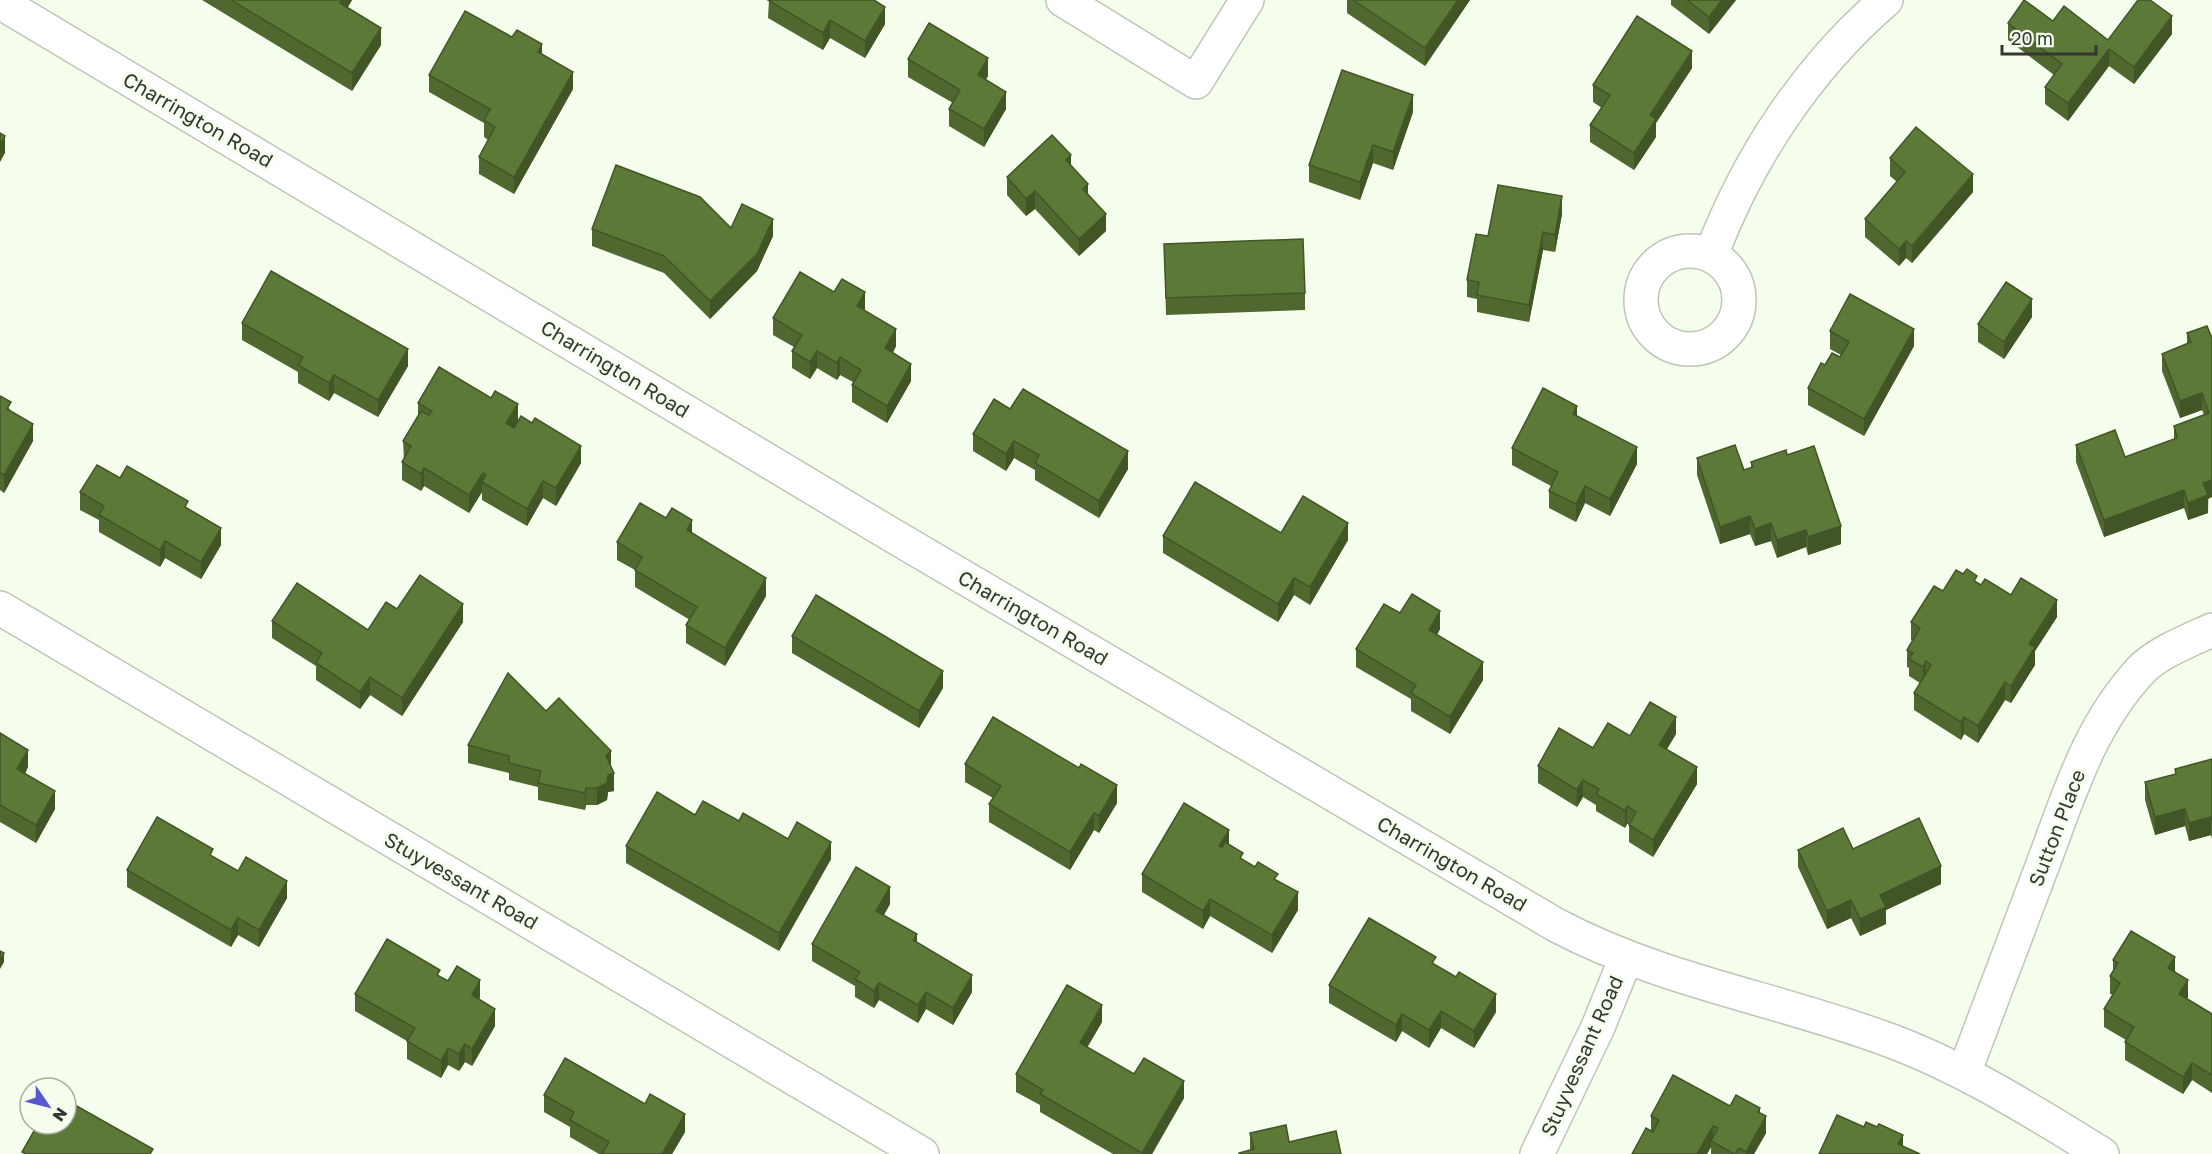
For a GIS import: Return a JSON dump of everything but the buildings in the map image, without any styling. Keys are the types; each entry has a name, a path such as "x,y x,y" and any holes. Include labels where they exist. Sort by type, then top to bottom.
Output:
{"street":[{"path":"1063,0 1196,82 1247,0"},
{"path":"1711,255 1723,222 1742,184 1786,112 1824,62 1886,0"},
{"name":"Charrington Road","path":"0,2 1011,605 1556,925 1626,958 1716,988 1847,1025 1918,1051 1964,1073 2102,1154"},
{"name":"Stuyvessant Road","path":"0,608 922,1154"},
{"name":"Sutton Place","path":"1964,1073 2074,777 2098,727 2143,668 2167,652 2212,630"},
{"name":"Stuyvessant Road","path":"1537,1154 1598,1027 1626,958"}]}
